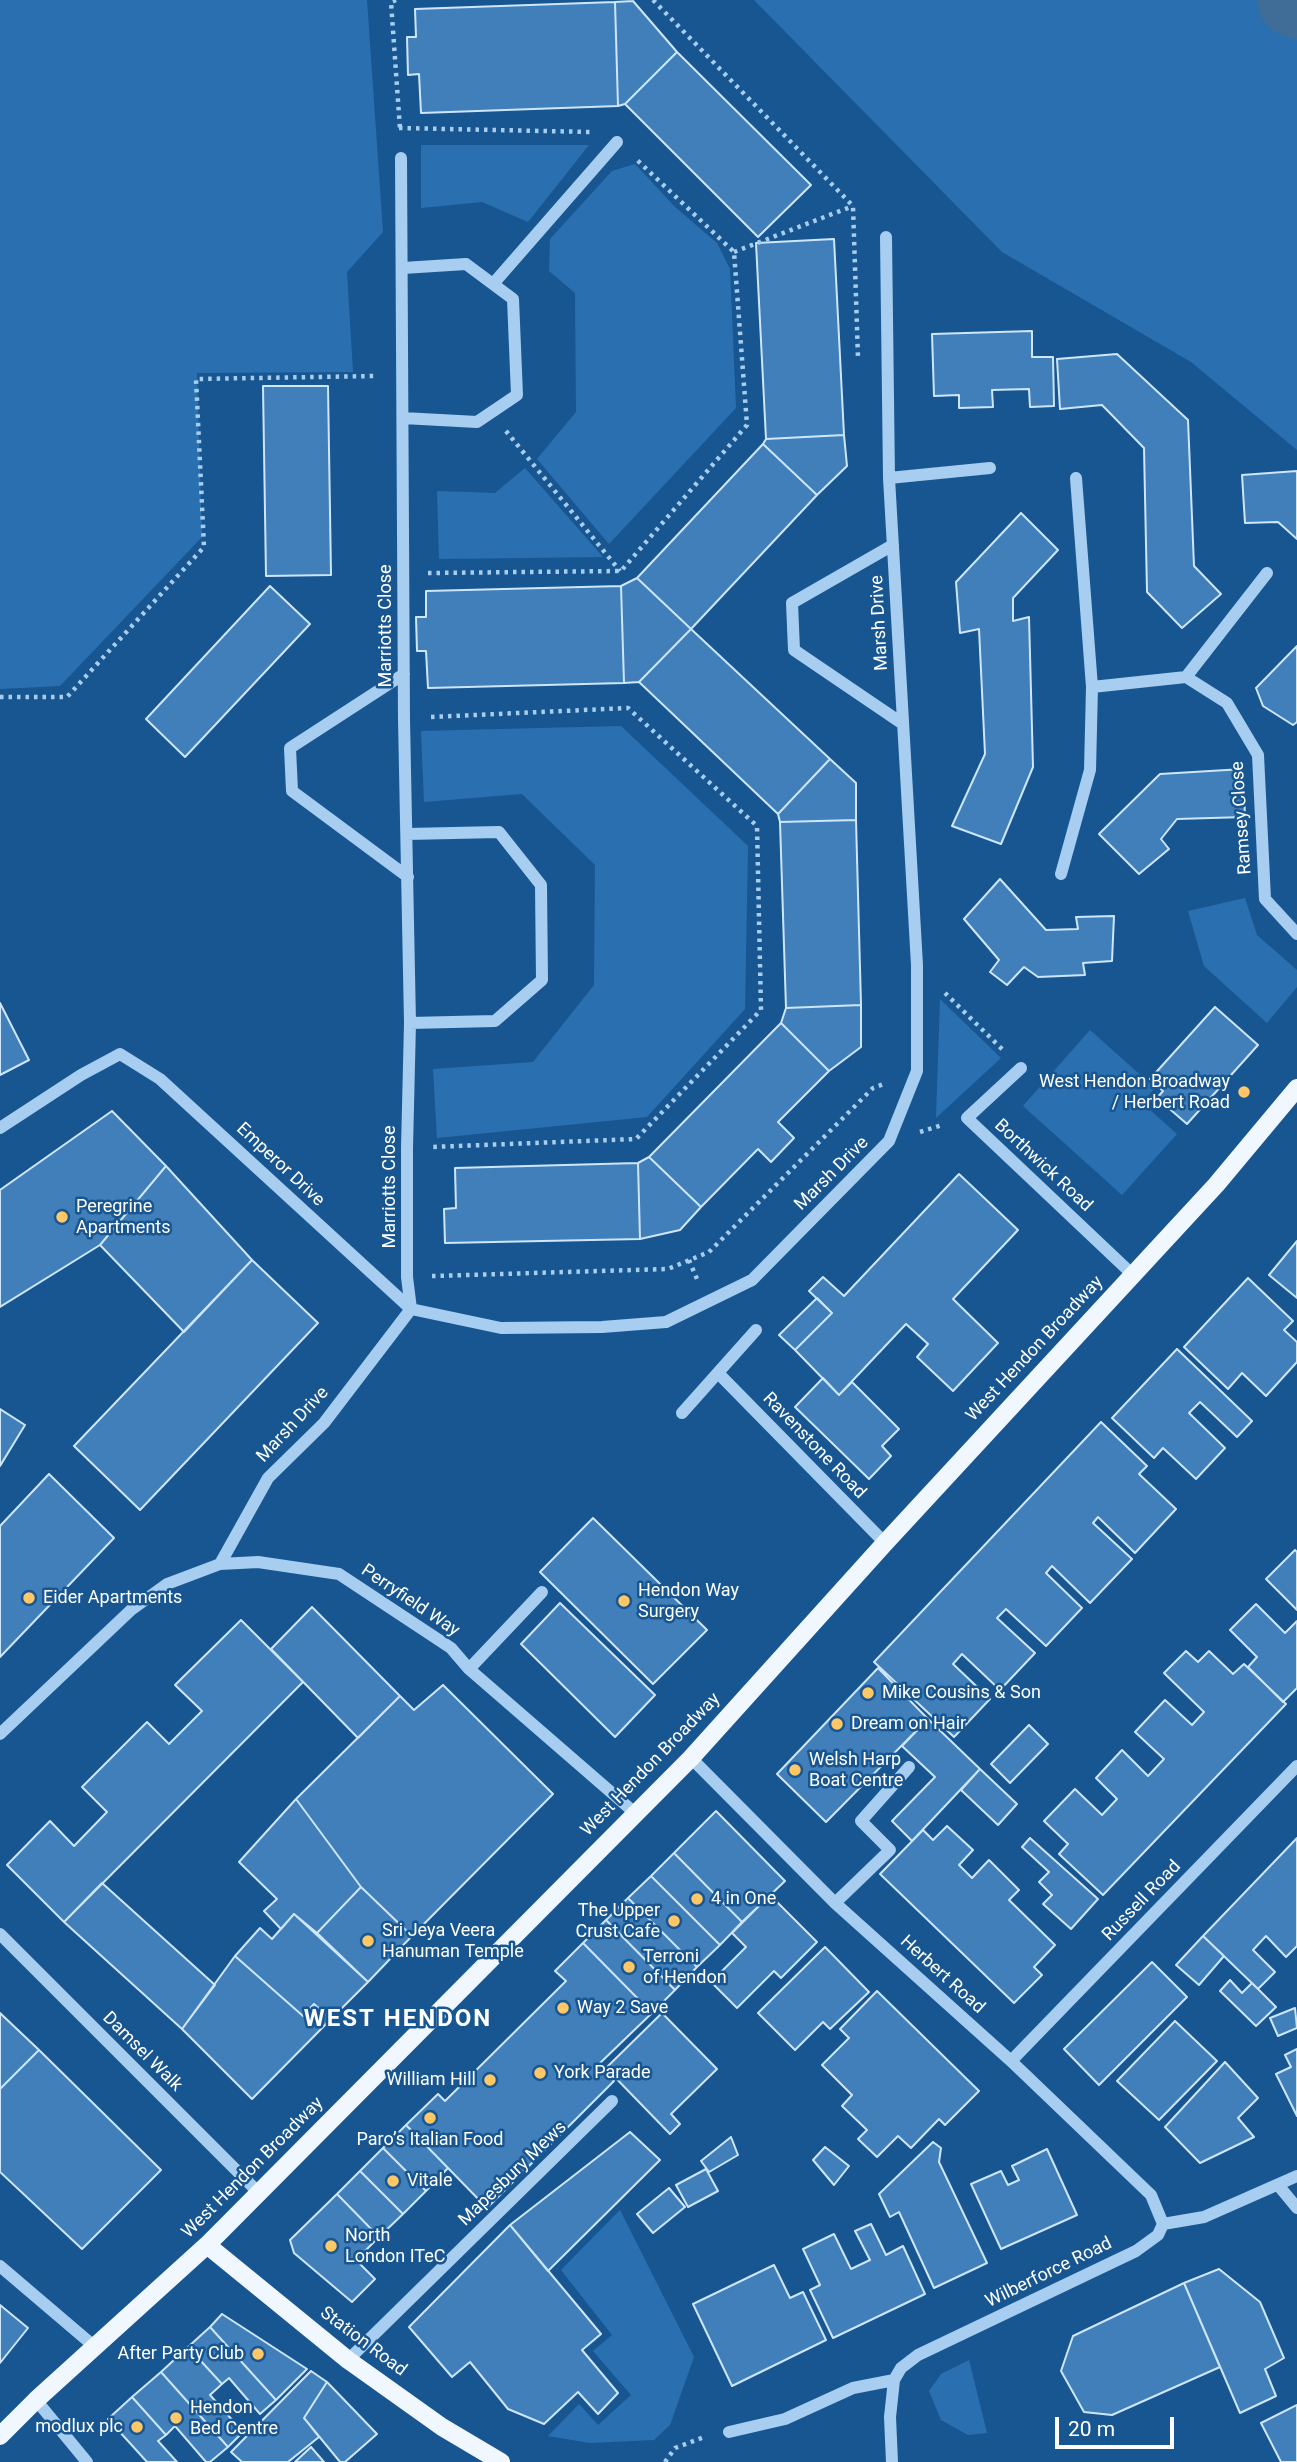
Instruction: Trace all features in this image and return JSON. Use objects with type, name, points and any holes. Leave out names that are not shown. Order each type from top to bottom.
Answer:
[{"type":"main road","name":"West Hendon Broadway","points":[[0,2436],[207,2245],[691,1758],[884,1544],[1216,1185],[1297,1088]]},
{"type":"main road","name":"Station Road","points":[[207,2245],[348,2360],[442,2427],[501,2462]]},
{"type":"street","points":[[493,284],[617,142]]},
{"type":"street","name":"Marriotts Close","points":[[401,158],[404,719],[410,1023],[407,1276],[411,1309]]},
{"type":"street","name":"Marsh Drive","points":[[220,1564],[268,1478],[324,1423],[411,1309],[502,1328],[602,1327],[666,1322],[752,1280],[889,1141],[917,1071],[917,965],[889,478],[886,237]]},
{"type":"street","points":[[403,268],[466,264],[513,299],[517,395],[477,422],[403,418]]},
{"type":"street","points":[[889,478],[990,468]]},
{"type":"street","points":[[1061,874],[1090,770],[1092,687],[1076,478]]},
{"type":"street","points":[[893,545],[792,603],[794,650],[903,724]]},
{"type":"street","points":[[1092,687],[1186,677],[1267,573]]},
{"type":"street","points":[[404,674],[290,748],[292,791],[408,877]]},
{"type":"street","name":"Ramsey Close","points":[[1186,677],[1227,703],[1258,755],[1265,899],[1297,934]]},
{"type":"street","points":[[407,834],[499,832],[541,885],[542,981],[495,1021],[410,1023]]},
{"type":"street","name":"Emperor Drive","points":[[0,1128],[81,1075],[120,1054],[160,1079],[411,1309]]},
{"type":"street","name":"Borthwick Road","points":[[1021,1068],[967,1118],[1132,1274]]},
{"type":"street","points":[[682,1413],[756,1330]]},
{"type":"street","name":"Ravenstone Road","points":[[718,1373],[884,1544]]},
{"type":"street","name":"Perryfield Way","points":[[0,1734],[131,1610],[167,1584],[220,1564],[258,1562],[339,1574],[451,1648],[470,1669],[635,1813]]},
{"type":"street","points":[[470,1669],[542,1592]]},
{"type":"street","name":"Herbert Road","points":[[691,1758],[835,1903],[1011,2061],[1151,2195],[1163,2224]]},
{"type":"street","name":"Russell Road","points":[[1011,2061],[1297,1766]]},
{"type":"street","points":[[835,1903],[890,1850],[861,1821],[909,1767]]},
{"type":"street","name":"Damsel Walk","points":[[0,1934],[259,2193]]},
{"type":"street","name":"Mapesbury Mews","points":[[348,2360],[612,2101]]},
{"type":"street","points":[[1163,2224],[1204,2217],[1297,2176]]},
{"type":"street","points":[[1278,2185],[1297,2208]]},
{"type":"street","name":"Wilberforce Road","points":[[894,2380],[901,2368],[918,2355],[1136,2251],[1158,2235],[1163,2224]]},
{"type":"street","points":[[0,2266],[95,2347]]},
{"type":"street","points":[[729,2432],[785,2418],[853,2388],[894,2380],[890,2417],[892,2462]]},
{"type":"street","points":[[36,2400],[87,2462]]},
{"type":"path","points":[[396,0],[391,2],[401,158]]},
{"type":"path","points":[[653,0],[853,206],[858,372]]},
{"type":"path","points":[[400,128],[595,132],[617,142],[734,252],[747,425],[621,571],[403,573]]},
{"type":"path","points":[[734,252],[853,206]]},
{"type":"path","points":[[0,697],[67,697],[204,547],[196,379],[403,376]]},
{"type":"path","points":[[491,413],[621,571]]},
{"type":"path","points":[[404,719],[628,708],[757,826],[761,1010],[636,1139],[407,1148]]},
{"type":"path","points":[[917,965],[1021,1068]]},
{"type":"path","points":[[407,1276],[668,1269],[709,1252],[873,1088],[917,1071]]},
{"type":"path","points":[[889,1141],[967,1118]]},
{"type":"path","points":[[666,2462],[676,2448],[717,2432],[729,2432]]},
{"type":"shaded area","points":[[0,0],[367,0],[383,232],[347,272],[353,372],[197,373],[202,537],[60,686],[0,689]]},
{"type":"shaded area","points":[[754,0],[1297,0],[1297,450],[1191,362],[1002,252]]},
{"type":"shaded area","points":[[421,145],[589,145],[528,222],[482,202],[421,208]]},
{"type":"shaded area","points":[[635,164],[675,207],[717,243],[730,269],[736,408],[609,544],[537,459],[576,412],[575,293],[549,271],[550,239],[612,171]]},
{"type":"shaded area","points":[[525,468],[603,557],[439,559],[437,491],[495,493]]},
{"type":"shaded area","points":[[621,726],[748,846],[745,1009],[647,1117],[437,1138],[433,1069],[533,1062],[594,985],[595,865],[522,794],[424,802],[421,731]]},
{"type":"shaded area","points":[[1245,898],[1257,935],[1297,970],[1297,987],[1267,1023],[1204,966],[1188,911]]},
{"type":"shaded area","points":[[940,999],[1001,1058],[936,1118]]},
{"type":"shaded area","points":[[1090,1030],[1155,1088],[1142,1103],[1177,1134],[1122,1195],[1023,1106]]},
{"type":"shaded area","points":[[620,2210],[694,2357],[670,2425],[654,2440],[590,2443],[548,2436],[579,2404],[598,2425],[631,2395],[593,2351],[612,2335],[561,2270]]},
{"type":"shaded area","points":[[969,2360],[987,2433],[968,2435],[941,2420],[929,2391],[941,2374]]},
{"type":"building","points":[[633,1],[677,52],[625,104],[618,106],[615,2]]},
{"type":"building","points":[[615,2],[618,106],[421,113],[419,74],[408,75],[407,37],[416,37],[415,9]]},
{"type":"building","points":[[677,52],[811,185],[758,237],[625,104]]},
{"type":"building","points":[[834,239],[844,435],[766,439],[756,243]]},
{"type":"building","points":[[1032,331],[1032,357],[1053,357],[1054,406],[1030,407],[1029,389],[992,390],[993,407],[959,408],[959,395],[934,396],[932,334]]},
{"type":"building","points":[[1117,354],[1188,420],[1194,566],[1221,594],[1182,628],[1147,592],[1144,448],[1102,405],[1060,409],[1057,359]]},
{"type":"building","points":[[263,386],[328,386],[331,575],[266,576]]},
{"type":"building","points":[[844,435],[847,466],[817,495],[763,444],[766,439]]},
{"type":"building","points":[[763,444],[817,495],[691,629],[637,578]]},
{"type":"building","points":[[1297,471],[1297,539],[1278,522],[1245,523],[1242,475]]},
{"type":"building","points":[[1021,513],[1058,550],[1013,598],[1013,621],[1029,617],[1033,767],[1001,844],[952,826],[985,754],[979,629],[960,633],[956,582]]},
{"type":"building","points":[[637,578],[691,629],[639,682],[624,683],[621,586]]},
{"type":"building","points":[[270,586],[310,624],[185,757],[146,719]]},
{"type":"building","points":[[621,586],[624,683],[428,688],[426,651],[417,651],[416,617],[426,617],[426,591]]},
{"type":"building","points":[[691,629],[830,759],[778,814],[639,682]]},
{"type":"building","points":[[1297,646],[1297,722],[1293,725],[1263,706],[1256,688]]},
{"type":"building","points":[[830,759],[856,783],[856,820],[780,822],[778,814]]},
{"type":"building","points":[[1243,769],[1245,817],[1177,819],[1161,839],[1169,849],[1139,874],[1099,834],[1160,774]]},
{"type":"building","points":[[856,820],[861,1005],[786,1008],[780,822]]},
{"type":"building","points":[[1000,879],[1046,930],[1078,929],[1076,917],[1114,916],[1112,961],[1083,963],[1085,975],[1038,977],[1024,967],[1007,985],[990,972],[999,960],[964,919]]},
{"type":"building","points":[[0,1003],[29,1060],[0,1075]]},
{"type":"building","points":[[861,1005],[861,1047],[829,1071],[781,1023],[786,1008]]},
{"type":"building","points":[[1215,1007],[1258,1045],[1187,1124],[1157,1098],[1163,1091],[1150,1079]]},
{"type":"building","points":[[781,1023],[829,1071],[778,1122],[794,1138],[771,1162],[758,1149],[701,1207],[649,1157]]},
{"type":"building","name":"Peregrine Apartments","points":[[112,1111],[166,1166],[100,1245],[0,1307],[0,1190]]},
{"type":"building","points":[[649,1157],[701,1207],[680,1230],[640,1239],[638,1163]]},
{"type":"building","points":[[638,1163],[640,1239],[445,1243],[444,1209],[456,1208],[455,1168]]},
{"type":"building","points":[[166,1166],[252,1260],[184,1332],[100,1245]]},
{"type":"building","points":[[959,1174],[1018,1230],[953,1299],[998,1343],[953,1391],[917,1357],[928,1344],[906,1324],[839,1395],[795,1350],[832,1313],[809,1291],[823,1277],[844,1296]]},
{"type":"building","points":[[1297,1241],[1297,1298],[1269,1275]]},
{"type":"building","points":[[252,1260],[318,1323],[140,1510],[74,1446]]},
{"type":"building","points":[[1248,1278],[1293,1321],[1284,1330],[1297,1342],[1297,1362],[1266,1396],[1242,1373],[1228,1389],[1184,1347]]},
{"type":"building","points":[[817,1298],[832,1313],[795,1350],[779,1335]]},
{"type":"building","points":[[1177,1349],[1252,1421],[1237,1437],[1200,1402],[1189,1413],[1225,1448],[1196,1479],[1163,1448],[1154,1458],[1112,1418]]},
{"type":"building","points":[[823,1378],[839,1395],[852,1382],[899,1429],[882,1446],[891,1456],[869,1479],[795,1407]]},
{"type":"building","points":[[0,1409],[25,1425],[0,1466]]},
{"type":"building","points":[[1101,1422],[1147,1466],[1139,1474],[1176,1509],[1135,1553],[1098,1517],[1093,1523],[1132,1559],[1090,1603],[1052,1566],[1046,1573],[1082,1608],[1046,1646],[1006,1609],[997,1618],[1035,1653],[1000,1690],[962,1654],[953,1664],[990,1699],[954,1737],[874,1662]]},
{"type":"building","name":"Eider Apartments","points":[[49,1474],[114,1538],[0,1657],[0,1526]]},
{"type":"building","name":"Hendon Way Surgery","points":[[593,1518],[707,1630],[653,1684],[540,1572]]},
{"type":"building","points":[[1295,1550],[1297,1552],[1297,1610],[1266,1579]]},
{"type":"building","points":[[560,1603],[655,1695],[615,1737],[521,1644]]},
{"type":"building","points":[[1256,1604],[1285,1633],[1297,1621],[1297,1688],[1283,1702],[1248,1667],[1257,1657],[1230,1630]]},
{"type":"building","points":[[312,1607],[400,1696],[358,1738],[271,1649]]},
{"type":"building","points":[[241,1620],[303,1682],[64,1922],[7,1865],[50,1821],[74,1846],[107,1812],[82,1787],[147,1722],[169,1744],[202,1711],[175,1685]]},
{"type":"building","points":[[1186,1651],[1198,1662],[1209,1651],[1233,1674],[1244,1664],[1286,1704],[1103,1895],[1059,1854],[1068,1844],[1044,1821],[1075,1789],[1102,1815],[1117,1799],[1096,1778],[1122,1750],[1148,1776],[1164,1759],[1135,1732],[1165,1700],[1192,1725],[1204,1712],[1164,1673]]},
{"type":"building","points":[[878,1668],[928,1719],[826,1822],[777,1774]]},
{"type":"building","points":[[443,1685],[553,1794],[412,1936],[361,1887],[296,1799],[400,1696],[414,1710]]},
{"type":"building","points":[[928,1719],[980,1769],[912,1841],[892,1821],[935,1777],[902,1746]]},
{"type":"building","points":[[1029,1725],[1048,1744],[1010,1783],[991,1764]]},
{"type":"building","points":[[980,1769],[1017,1804],[998,1825],[961,1790]]},
{"type":"building","points":[[296,1799],[361,1887],[317,1933],[294,1914],[281,1929],[264,1911],[277,1899],[239,1862]]},
{"type":"building","points":[[716,1811],[785,1881],[742,1922],[674,1853]]},
{"type":"building","points":[[947,1826],[973,1850],[959,1865],[972,1878],[989,1860],[1019,1890],[1009,1900],[1055,1945],[1034,1967],[1042,1975],[1014,2003],[880,1874],[923,1830],[933,1840]]},
{"type":"building","points":[[1030,1838],[1098,1899],[1071,1929],[1043,1904],[1052,1895],[1039,1882],[1049,1872],[1022,1847]]},
{"type":"building","points":[[1297,1838],[1297,1946],[1286,1957],[1266,1936],[1253,1950],[1275,1972],[1258,1989],[1203,1936]]},
{"type":"building","name":"4 in One","points":[[674,1853],[742,1922],[720,1945],[651,1876]]},
{"type":"building","name":"The Upper Crust Cafe","points":[[651,1876],[720,1945],[697,1967],[628,1898]]},
{"type":"building","points":[[102,1883],[215,1985],[182,2029],[64,1922]]},
{"type":"building","points":[[361,1887],[412,1936],[368,1982],[317,1933]]},
{"type":"building","points":[[770,1895],[817,1942],[781,1978],[774,1971],[737,2008],[711,1982],[746,1947],[732,1933]]},
{"type":"building","points":[[628,1898],[697,1967],[675,1990],[606,1920]]},
{"type":"building","points":[[294,1914],[368,1982],[331,2019],[314,2004],[303,2016],[235,1956],[260,1928],[272,1939]]},
{"type":"building","name":"Terroni of Hendon","points":[[606,1920],[675,1990],[652,2013],[583,1943]]},
{"type":"building","points":[[1203,1936],[1224,1956],[1199,1985],[1176,1965]]},
{"type":"building","name":"York Parade","points":[[583,1943],[652,2013],[598,2065],[614,2081],[487,2208],[406,2125],[438,2094],[445,2101],[566,1981],[555,1971]]},
{"type":"building","points":[[825,1947],[869,1992],[830,2029],[823,2022],[795,2050],[758,2013]]},
{"type":"building","points":[[235,1956],[303,2016],[314,2004],[331,2019],[252,2099],[182,2029]]},
{"type":"building","points":[[1152,1962],[1187,1997],[1099,2085],[1064,2049]]},
{"type":"building","points":[[1230,1980],[1242,1993],[1252,1983],[1276,2007],[1256,2026],[1220,1991]]},
{"type":"building","points":[[877,1991],[979,2091],[945,2125],[939,2119],[911,2148],[898,2136],[877,2157],[858,2139],[867,2130],[842,2106],[852,2095],[822,2065],[849,2038],[840,2029]]},
{"type":"building","points":[[1295,2008],[1297,2028],[1278,2036],[1270,2018]]},
{"type":"building","points":[[0,2013],[39,2050],[0,2089]]},
{"type":"building","points":[[662,2013],[717,2069],[671,2114],[680,2124],[670,2134],[606,2068]]},
{"type":"building","points":[[1175,2021],[1217,2061],[1159,2120],[1117,2081]]},
{"type":"building","points":[[1297,2049],[1297,2116],[1276,2074],[1291,2067],[1285,2055]]},
{"type":"building","points":[[39,2050],[161,2170],[82,2249],[0,2172],[0,2089]]},
{"type":"building","points":[[1225,2062],[1258,2098],[1238,2118],[1254,2137],[1200,2163],[1165,2127]]},
{"type":"building","points":[[406,2125],[448,2168],[426,2191],[383,2148]]},
{"type":"building","points":[[630,2132],[660,2160],[548,2271],[510,2225]]},
{"type":"building","points":[[731,2137],[738,2155],[709,2172],[701,2161]]},
{"type":"building","points":[[933,2142],[941,2148],[939,2162],[987,2263],[934,2288],[899,2212],[890,2217],[879,2194]]},
{"type":"building","points":[[825,2147],[849,2166],[834,2185],[813,2160]]},
{"type":"building","name":"Vitale","points":[[383,2148],[426,2191],[403,2214],[360,2171]]},
{"type":"building","points":[[1047,2149],[1077,2215],[1001,2249],[971,2184],[1001,2171],[1008,2185],[1019,2180],[1012,2166]]},
{"type":"building","points":[[706,2169],[718,2191],[688,2207],[676,2185]]},
{"type":"building","points":[[360,2171],[403,2214],[379,2237],[337,2194]]},
{"type":"building","points":[[669,2188],[685,2207],[653,2233],[637,2214]]},
{"type":"building","name":"North London ITeC","points":[[337,2194],[379,2237],[356,2260],[375,2279],[352,2302],[294,2253],[290,2240]]},
{"type":"building","points":[[871,2224],[886,2255],[903,2246],[925,2294],[833,2338],[810,2290],[820,2285],[803,2249],[834,2234],[851,2269],[870,2260],[855,2231]]},
{"type":"building","points":[[510,2225],[601,2334],[582,2350],[618,2393],[598,2414],[578,2392],[544,2424],[508,2409],[470,2362],[452,2377],[409,2327]]},
{"type":"building","points":[[774,2265],[790,2298],[803,2292],[826,2340],[732,2386],[693,2304]]},
{"type":"building","points":[[1219,2269],[1260,2302],[1284,2358],[1265,2369],[1276,2396],[1240,2413],[1184,2283]]},
{"type":"building","points":[[1184,2283],[1220,2367],[1112,2415],[1084,2412],[1061,2371],[1073,2336]]},
{"type":"building","points":[[0,2305],[28,2328],[0,2363]]},
{"type":"building","name":"After Party Club","points":[[222,2314],[307,2369],[276,2400],[210,2327]]},
{"type":"building","points":[[210,2327],[276,2400],[260,2414],[229,2378],[222,2384],[188,2347]]},
{"type":"building","points":[[188,2347],[222,2384],[210,2395],[243,2432],[228,2447],[161,2372]]},
{"type":"building","points":[[311,2371],[327,2382],[304,2418],[319,2437],[288,2462],[242,2462],[231,2452]]},
{"type":"building","name":"Hendon Bed Centre","points":[[161,2372],[228,2447],[210,2462],[206,2462],[175,2426],[166,2435],[132,2397]]},
{"type":"building","points":[[327,2382],[377,2434],[345,2462],[340,2462],[304,2418]]},
{"type":"building","name":"modlux plc","points":[[132,2397],[166,2435],[158,2441],[177,2462],[147,2462],[108,2419]]},
{"type":"building","points":[[1297,2405],[1297,2462],[1281,2462],[1261,2423]]},
{"type":"building","points":[[311,2447],[324,2462],[295,2462]]},
{"type":"waterway","points":[[1293,0],[1297,3]]},
{"type":"place","name":"West Hendon Broadway / Herbert Road","points":[[1244,1092]]},
{"type":"place","name":"Peregrine Apartments","points":[[62,1217]]},
{"type":"place","name":"Eider Apartments","points":[[29,1598]]},
{"type":"place","name":"Hendon Way Surgery","points":[[624,1601]]},
{"type":"place","name":"Mike Cousins & Son","points":[[868,1693]]},
{"type":"place","name":"Dream on Hair","points":[[837,1724]]},
{"type":"place","name":"Welsh Harp Boat Centre","points":[[795,1770]]},
{"type":"place","name":"4 in One","points":[[697,1899]]},
{"type":"place","name":"The Upper Crust Cafe","points":[[674,1921]]},
{"type":"place","name":"Sri Jeya Veera Hanuman Temple","points":[[368,1941]]},
{"type":"place","name":"Terroni of Hendon","points":[[629,1967]]},
{"type":"place","name":"Way 2 Save","points":[[563,2008]]},
{"type":"place","name":"York Parade","points":[[540,2073]]},
{"type":"place","name":"William Hill","points":[[490,2080]]},
{"type":"place","name":"Paro’s Italian Food","points":[[430,2118]]},
{"type":"place","name":"Vitale","points":[[393,2181]]},
{"type":"place","name":"North London ITeC","points":[[331,2246]]},
{"type":"place","name":"After Party Club","points":[[258,2354]]},
{"type":"place","name":"Hendon Bed Centre","points":[[176,2418]]},
{"type":"place","name":"modlux plc","points":[[137,2427]]},
{"type":"district","name":"WEST HENDON","points":[[398,2020]]}]
